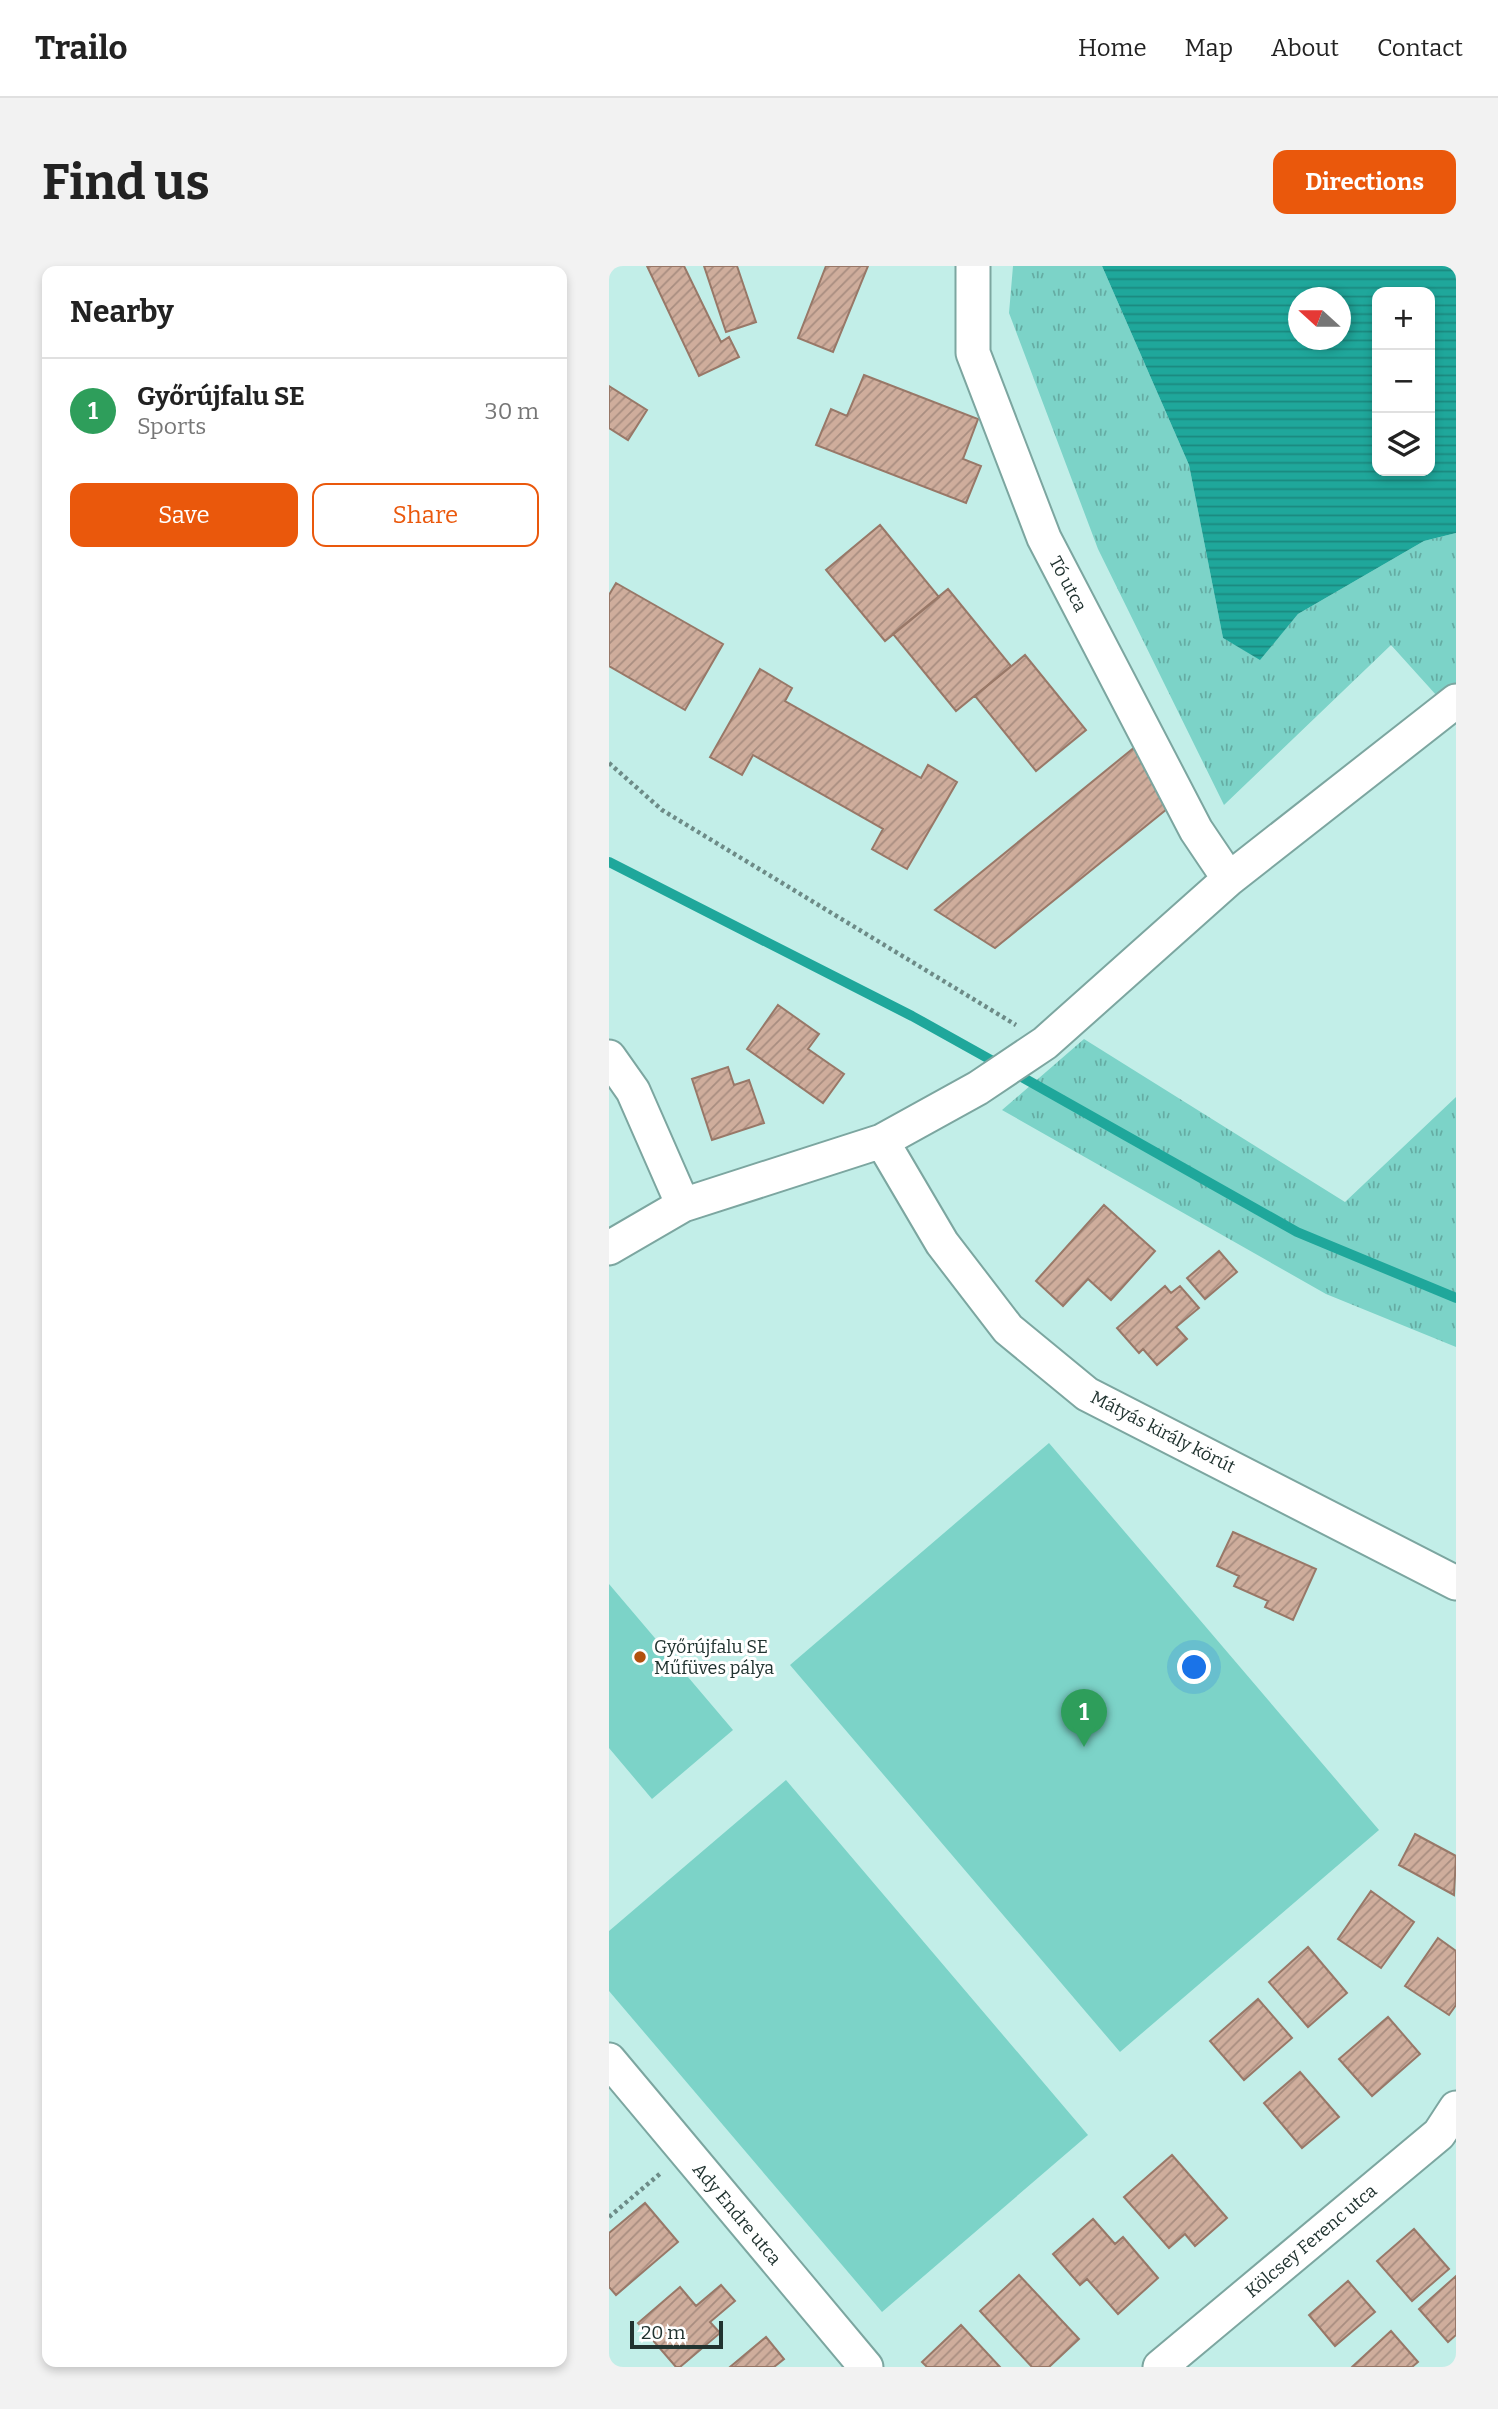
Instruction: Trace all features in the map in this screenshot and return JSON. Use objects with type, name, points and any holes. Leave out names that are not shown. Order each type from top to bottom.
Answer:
[{"type":"street","name":"Tó utca","points":[[973,266],[973,353],[1044,538],[1196,830],[1229,878]]},
{"type":"street","points":[[609,1248],[683,1205],[882,1141],[978,1088],[1045,1043],[1229,878],[1456,701]]},
{"type":"street","points":[[609,1057],[633,1091],[683,1205]]},
{"type":"street","name":"Mátyás király körút","points":[[882,1141],[942,1243],[1008,1329],[1087,1394],[1456,1583]]},
{"type":"street","name":"Ady Endre utca","points":[[609,2060],[866,2367]]},
{"type":"street","name":"Kölcsey Ferenc utca","points":[[1160,2367],[1450,2132]]},
{"type":"path","points":[[609,763],[662,810],[1045,1043]]},
{"type":"path","points":[[609,2217],[685,2152]]},
{"type":"green space","points":[[1013,266],[1102,266],[1189,465],[1223,638],[1260,659],[1298,614],[1424,541],[1456,533],[1456,717],[1391,645],[1224,805],[1098,549],[1009,313]]},
{"type":"green space","points":[[1084,1039],[1345,1202],[1456,1097],[1456,1347],[1326,1294],[1002,1110]]},
{"type":"green space","points":[[1049,1443],[1379,1830],[1120,2052],[790,1665]]},
{"type":"green space","name":"Győrújfalu SE Műfüves pálya","points":[[609,1584],[733,1730],[652,1799],[609,1748]]},
{"type":"green space","points":[[786,1780],[1088,2135],[882,2312],[609,1991],[609,1931]]},
{"type":"water","points":[[1102,266],[1456,266],[1456,533],[1424,541],[1298,614],[1260,660],[1223,638],[1189,465]]},
{"type":"building","points":[[647,266],[684,266],[721,342],[729,337],[739,357],[699,376]]},
{"type":"building","points":[[704,266],[737,266],[756,322],[726,332]]},
{"type":"building","points":[[826,266],[868,266],[833,352],[798,338]]},
{"type":"building","points":[[864,375],[978,419],[963,459],[981,466],[966,503],[816,445],[831,409],[847,416]]},
{"type":"building","points":[[609,386],[647,410],[628,440],[609,428]]},
{"type":"building","points":[[880,525],[939,597],[885,641],[826,570]]},
{"type":"building","points":[[616,583],[723,644],[685,710],[609,666],[609,595]]},
{"type":"building","points":[[948,589],[1011,666],[956,711],[893,634]]},
{"type":"building","points":[[1025,655],[1086,730],[1036,771],[975,696]]},
{"type":"building","points":[[760,669],[792,688],[785,701],[921,778],[928,765],[957,782],[907,869],[872,849],[883,829],[753,755],[742,775],[710,757]]},
{"type":"building","points":[[1136,746],[1167,809],[995,948],[935,910]]},
{"type":"building","points":[[778,1005],[819,1034],[808,1049],[844,1074],[823,1103],[747,1049]]},
{"type":"building","points":[[728,1067],[734,1085],[749,1080],[764,1123],[712,1140],[692,1079]]},
{"type":"building","points":[[1104,1205],[1155,1251],[1111,1300],[1088,1279],[1063,1306],[1036,1281]]},
{"type":"building","points":[[1219,1251],[1237,1272],[1205,1299],[1187,1278]]},
{"type":"building","points":[[1165,1286],[1171,1293],[1180,1286],[1199,1308],[1176,1327],[1187,1339],[1157,1365],[1143,1349],[1139,1353],[1117,1328]]},
{"type":"building","points":[[1233,1532],[1316,1569],[1293,1620],[1265,1607],[1268,1601],[1234,1586],[1239,1576],[1217,1566]]},
{"type":"building","points":[[1415,1834],[1456,1856],[1454,1895],[1399,1865]]},
{"type":"building","points":[[1371,1891],[1414,1922],[1381,1968],[1338,1939]]},
{"type":"building","points":[[1438,1938],[1456,1951],[1456,2005],[1449,2015],[1405,1986]]},
{"type":"building","points":[[1308,1947],[1347,1993],[1308,2027],[1269,1982]]},
{"type":"building","points":[[1258,1999],[1292,2038],[1244,2080],[1210,2041]]},
{"type":"building","points":[[1388,2017],[1420,2054],[1372,2096],[1339,2059]]},
{"type":"building","points":[[1300,2072],[1339,2117],[1302,2148],[1264,2103]]},
{"type":"building","points":[[1172,2155],[1227,2218],[1195,2246],[1185,2234],[1169,2248],[1124,2197]]},
{"type":"building","points":[[645,2203],[678,2242],[616,2295],[609,2287],[609,2233]]},
{"type":"building","points":[[1093,2219],[1115,2244],[1123,2237],[1158,2278],[1118,2314],[1087,2279],[1080,2285],[1053,2254]]},
{"type":"building","points":[[1414,2229],[1449,2269],[1412,2301],[1377,2261]]},
{"type":"building","points":[[1019,2275],[1079,2339],[1049,2367],[1032,2367],[980,2311]]},
{"type":"building","points":[[1456,2276],[1456,2335],[1448,2342],[1419,2309]]},
{"type":"building","points":[[1348,2281],[1375,2312],[1335,2346],[1309,2315]]},
{"type":"building","points":[[721,2285],[735,2301],[710,2322],[720,2333],[680,2367],[676,2367],[638,2323],[680,2287],[696,2306]]},
{"type":"building","points":[[961,2325],[1000,2367],[927,2367],[922,2362]]},
{"type":"building","points":[[1391,2331],[1418,2362],[1412,2367],[1352,2367]]},
{"type":"building","points":[[766,2337],[784,2359],[774,2367],[730,2367]]},
{"type":"waterway","points":[[609,862],[912,1016],[1000,1065]]},
{"type":"waterway","points":[[1013,1072],[1297,1232],[1456,1298]]},
{"type":"place","name":"Győrújfalu SE Műfüves pálya","points":[[640,1657]]},
{"type":"place","name":"Győrújfalu SE","points":[[1084,1747]]}]
